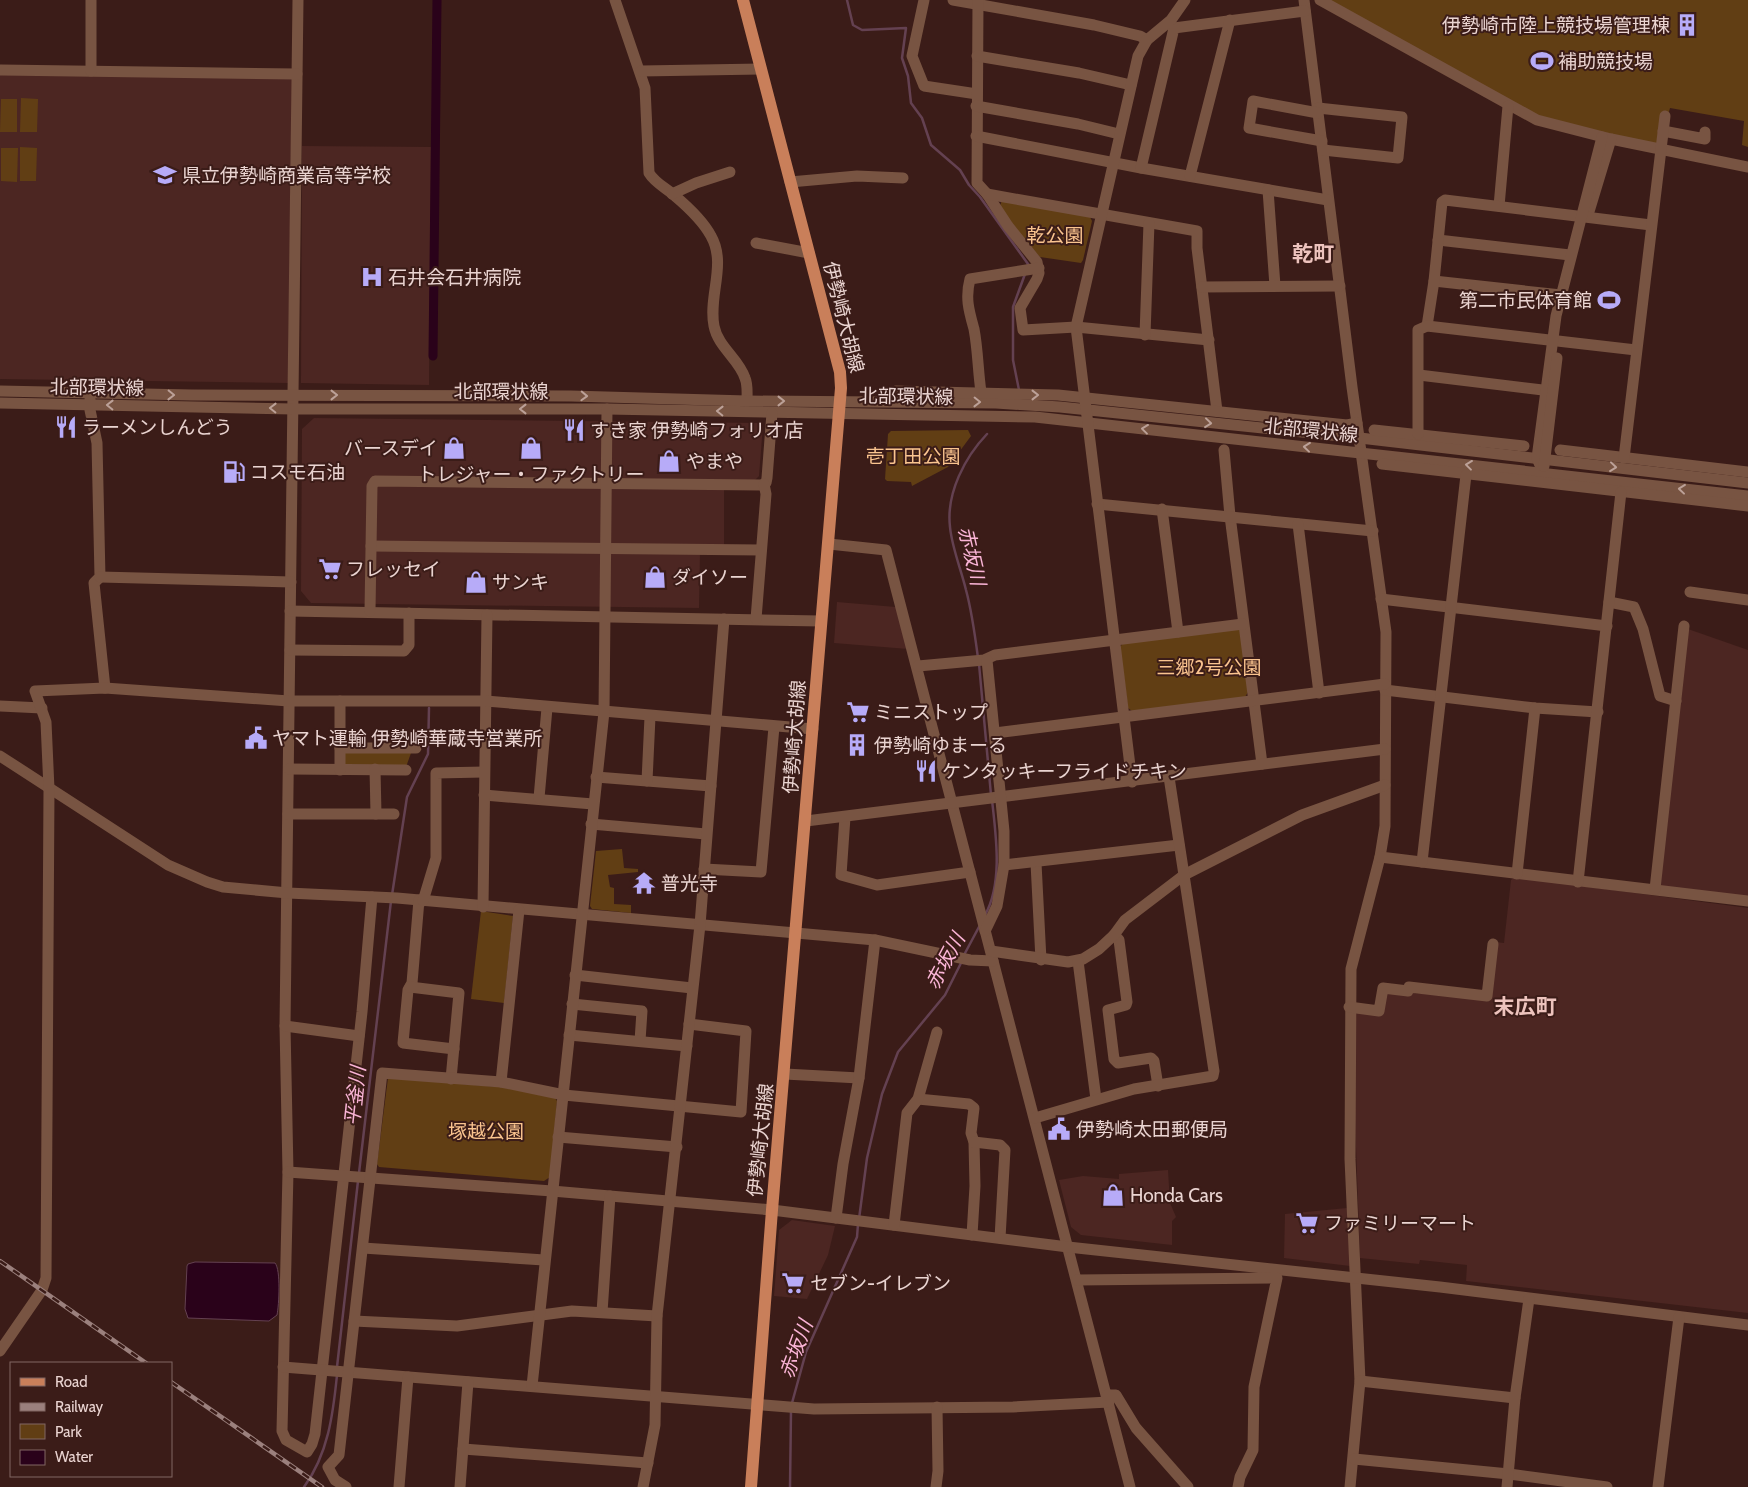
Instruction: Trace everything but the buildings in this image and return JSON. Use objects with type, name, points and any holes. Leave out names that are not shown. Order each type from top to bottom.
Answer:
[{"type":"main road","name":"伊勢崎大胡線","points":[[743,0],[840,372],[840,407],[772,1210],[751,1487]]},
{"type":"street","points":[[91,0],[91,71]]},
{"type":"street","points":[[298,0],[285,1026],[288,1172],[284,1297],[283,1434],[286,1440],[307,1452],[314,1440],[323,1371],[346,1177],[359,1036],[377,897]]},
{"type":"street","points":[[615,0],[641,71],[648,102],[649,173],[654,180],[672,194],[701,223],[713,240],[717,274],[713,310],[714,329],[720,341],[745,376],[747,401]]},
{"type":"street","points":[[924,0],[912,56],[924,86],[1119,134]]},
{"type":"street","points":[[953,0],[978,2],[1094,25],[1140,36],[1147,40]]},
{"type":"street","points":[[1132,782],[1076,327],[1138,56],[1147,40],[1170,20],[1184,0]]},
{"type":"street","points":[[1320,0],[1508,106],[1537,120],[1661,150],[1748,166]]},
{"type":"street","points":[[978,2],[977,183],[987,194],[1008,226],[1030,251],[1038,268],[1037,279],[1020,308],[1023,330],[1076,327],[1209,340]]},
{"type":"street","points":[[1141,168],[1174,28],[1230,20],[1305,5],[1328,200],[1386,632],[1385,826],[1380,857],[1351,969],[1350,1159],[1360,1382],[1350,1487]]},
{"type":"street","points":[[1190,176],[1230,20]]},
{"type":"street","points":[[977,56],[1078,73],[1131,85]]},
{"type":"street","points":[[641,71],[761,69]]},
{"type":"street","points":[[1,70],[296,74]]},
{"type":"street","points":[[1253,101],[1318,110],[1402,117],[1398,158],[1323,145],[1249,128],[1253,101]]},
{"type":"street","points":[[1499,206],[1508,106]]},
{"type":"street","points":[[1624,458],[1665,116]]},
{"type":"street","points":[[1663,131],[1705,139],[1705,132]]},
{"type":"street","points":[[976,136],[1141,168],[1328,200]]},
{"type":"street","points":[[1556,341],[1584,218],[1606,138]]},
{"type":"street","points":[[672,194],[696,183],[730,172]]},
{"type":"street","points":[[790,182],[857,176],[903,178]]},
{"type":"street","points":[[1268,190],[1275,286]]},
{"type":"street","points":[[987,194],[1100,216],[1198,231],[1202,286],[1217,411]]},
{"type":"street","points":[[1427,326],[1434,281],[1442,202],[1446,200],[1652,225]]},
{"type":"street","points":[[1541,472],[1560,295],[1570,255],[1584,218]]},
{"type":"street","points":[[1145,335],[1150,223]]},
{"type":"street","points":[[1438,240],[1570,255]]},
{"type":"street","points":[[756,243],[809,254]]},
{"type":"street","points":[[981,392],[974,330],[968,312],[967,291],[970,280],[1038,268]]},
{"type":"street","points":[[1434,281],[1560,295]]},
{"type":"street","points":[[1202,286],[1340,286]]},
{"type":"street","points":[[1413,434],[1419,375],[1418,330],[1427,326],[1636,350]]},
{"type":"street","points":[[1419,375],[1549,391]]},
{"type":"street","name":"北部環状線","points":[[0,391],[90,399],[293,409],[608,409],[772,412],[840,407],[884,400],[1085,404],[1748,483]]},
{"type":"street","points":[[884,400],[896,391],[981,392],[1085,404],[1217,411],[1347,425],[1358,424]]},
{"type":"street","name":"北部環状線","points":[[0,403],[90,399],[293,395],[571,396],[747,401],[1088,422],[1541,472],[1709,492],[1747,499]]},
{"type":"street","points":[[90,399],[97,443],[100,577],[94,583],[105,688]]},
{"type":"street","points":[[532,1386],[604,712],[608,409]]},
{"type":"street","points":[[756,619],[766,494],[764,484],[772,412]]},
{"type":"street","points":[[1374,430],[1524,446]]},
{"type":"street","points":[[1386,441],[1413,434]]},
{"type":"street","points":[[1489,442],[1506,455]]},
{"type":"street","points":[[1224,450],[1243,624],[1262,764]]},
{"type":"street","points":[[1560,450],[1748,472]]},
{"type":"street","points":[[1582,464],[1603,455]]},
{"type":"street","points":[[1440,461],[1454,473]]},
{"type":"street","points":[[1382,464],[1693,500],[1747,499]]},
{"type":"street","points":[[1678,464],[1691,476]]},
{"type":"street","points":[[1489,477],[1509,469]]},
{"type":"street","points":[[1720,480],[1735,470]]},
{"type":"street","points":[[1422,862],[1466,475]]},
{"type":"street","points":[[1605,480],[1619,492]]},
{"type":"street","points":[[370,611],[372,486],[375,481],[764,484]]},
{"type":"street","points":[[1578,882],[1598,712],[1619,492]]},
{"type":"street","points":[[1693,500],[1709,492]]},
{"type":"street","points":[[1097,504],[1372,531]]},
{"type":"street","points":[[1162,509],[1178,632]]},
{"type":"street","points":[[1298,524],[1319,693]]},
{"type":"street","points":[[829,544],[886,550],[918,666],[985,931],[1036,1118],[1130,1487]]},
{"type":"street","points":[[371,546],[761,550]]},
{"type":"street","points":[[100,577],[291,582]]},
{"type":"street","points":[[1690,592],[1748,600]]},
{"type":"street","points":[[1381,599],[1607,626]]},
{"type":"street","points":[[1609,602],[1634,607],[1643,629],[1660,696],[1676,701]]},
{"type":"street","points":[[290,611],[370,611],[409,614],[821,621]]},
{"type":"street","points":[[290,650],[404,651],[408,645],[409,614]]},
{"type":"street","points":[[483,907],[487,615]]},
{"type":"street","points":[[643,1487],[654,1426],[657,1316],[682,1105],[692,988],[700,924],[724,619]]},
{"type":"street","points":[[918,666],[987,660],[995,655],[1243,624]]},
{"type":"street","points":[[1655,889],[1684,626]]},
{"type":"street","points":[[985,931],[997,906],[1004,865],[995,733],[987,660]]},
{"type":"street","points":[[995,733],[1253,700],[1385,687],[1440,697],[1536,708],[1598,712]]},
{"type":"street","points":[[0,1351],[42,1290],[46,1278],[49,789],[46,722],[35,691],[105,688],[289,701],[486,702],[813,729]]},
{"type":"street","points":[[340,701],[340,770]]},
{"type":"street","points":[[0,706],[42,708]]},
{"type":"street","points":[[538,798],[547,708]]},
{"type":"street","points":[[1517,874],[1536,708]]},
{"type":"street","points":[[647,781],[650,716]]},
{"type":"street","points":[[704,869],[761,872],[774,727]]},
{"type":"street","points":[[340,748],[416,748]]},
{"type":"street","points":[[806,821],[1132,782],[1385,749]]},
{"type":"street","points":[[0,756],[181,872],[224,887],[288,893],[397,898],[875,940],[970,960],[992,956],[1078,961],[1099,949],[1114,935],[1125,920],[1184,875],[1302,815],[1385,785]]},
{"type":"street","points":[[289,769],[406,770]]},
{"type":"street","points":[[375,770],[376,814]]},
{"type":"street","points":[[454,1049],[403,1043],[421,900],[436,858],[436,772],[484,772]]},
{"type":"street","points":[[596,777],[711,786]]},
{"type":"street","points":[[1036,1118],[1134,1089],[1213,1076],[1214,1071],[1169,777]]},
{"type":"street","points":[[484,795],[593,804]]},
{"type":"street","points":[[288,814],[394,814]]},
{"type":"street","points":[[845,817],[841,875],[877,885],[970,872]]},
{"type":"street","points":[[591,824],[706,834]]},
{"type":"street","points":[[1004,865],[1036,863],[1179,845]]},
{"type":"street","points":[[1380,857],[1748,901]]},
{"type":"street","points":[[1036,863],[1041,960]]},
{"type":"street","points":[[501,1082],[519,910]]},
{"type":"street","points":[[1114,935],[1119,940],[1127,1002],[1126,1005],[1108,1010],[1114,1059],[1118,1063],[1150,1058],[1154,1061],[1158,1086]]},
{"type":"street","points":[[836,1218],[843,1164],[859,1078],[875,940]]},
{"type":"street","points":[[1350,1007],[1380,1011],[1383,988],[1408,991],[1409,987],[1487,996],[1493,944]]},
{"type":"street","points":[[1078,961],[1096,1099]]},
{"type":"street","points":[[575,975],[692,988]]},
{"type":"street","points":[[410,987],[460,993],[451,1079]]},
{"type":"street","points":[[572,1004],[642,1011],[640,1042]]},
{"type":"street","points":[[346,1487],[335,1480],[328,1467],[339,1455],[363,1248],[368,1179],[382,1073],[501,1082],[564,1094],[741,1112],[746,1031],[689,1024]]},
{"type":"street","points":[[285,1026],[359,1036]]},
{"type":"street","points":[[894,1225],[906,1113],[918,1099],[937,1032]]},
{"type":"street","points":[[569,1035],[687,1046]]},
{"type":"street","points":[[785,1074],[859,1078]]},
{"type":"street","points":[[918,1099],[969,1104],[974,1108],[971,1132],[974,1142],[975,1186],[972,1235]]},
{"type":"street","points":[[558,1137],[677,1147]]},
{"type":"street","points":[[974,1142],[1000,1144],[1005,1150],[1000,1238]]},
{"type":"street","points":[[288,1172],[552,1191],[772,1210],[1068,1247],[1356,1277],[1748,1324]]},
{"type":"street","points":[[602,1312],[610,1196]]},
{"type":"street","points":[[363,1248],[544,1260]]},
{"type":"street","points":[[1077,1280],[1277,1278],[1254,1387],[1253,1450],[1240,1477],[1238,1487]]},
{"type":"street","points":[[1507,1487],[1515,1398],[1529,1299]]},
{"type":"street","points":[[354,1320],[457,1326],[538,1317],[572,1311],[657,1316]]},
{"type":"street","points":[[1658,1487],[1679,1317]]},
{"type":"street","points":[[283,1367],[656,1396],[758,1407],[814,1409],[1013,1407],[1108,1398],[1116,1395],[1136,1428],[1188,1487]]},
{"type":"street","points":[[399,1487],[408,1377]]},
{"type":"street","points":[[460,1487],[468,1382]]},
{"type":"street","points":[[1360,1382],[1515,1398]]},
{"type":"street","points":[[936,1487],[938,1471],[937,1407]]},
{"type":"street","points":[[463,1450],[648,1463]]},
{"type":"street","points":[[1354,1459],[1509,1474],[1607,1487]]},
{"type":"shaded area","points":[[0,75],[292,77],[288,383],[0,379]]},
{"type":"shaded area","points":[[302,146],[431,147],[429,385],[301,383]]},
{"type":"shaded area","points":[[314,418],[761,423],[763,425],[759,476],[755,480],[724,480],[724,553],[700,553],[699,608],[311,603],[301,591],[302,429]]},
{"type":"shaded area","points":[[837,602],[896,607],[908,649],[834,643]]},
{"type":"shaded area","points":[[1688,629],[1748,650],[1748,898],[1658,887]]},
{"type":"shaded area","points":[[1514,877],[1748,908],[1748,1313],[1466,1281],[1467,1265],[1420,1260],[1419,1264],[1360,1258],[1355,1119],[1356,1011],[1382,1014],[1385,991],[1488,999],[1495,942],[1504,943],[1511,880]]},
{"type":"shaded area","points":[[1168,1170],[1170,1203],[1176,1217],[1172,1221],[1172,1245],[1081,1235],[1071,1227],[1059,1180],[1083,1176],[1119,1179],[1119,1174]]},
{"type":"shaded area","points":[[1347,1208],[1350,1266],[1284,1258],[1285,1214]]},
{"type":"shaded area","name":"セブン-イレブン","points":[[792,1220],[835,1226],[828,1255],[807,1299],[774,1296],[779,1230]]},
{"type":"green space","points":[[1325,0],[1748,0],[1748,147],[1742,145],[1744,121],[1670,108],[1660,146],[1533,115]]},
{"type":"green space","points":[[21,98],[38,99],[37,132],[20,132]]},
{"type":"green space","points":[[1,99],[17,99],[17,132],[0,132]]},
{"type":"green space","points":[[20,147],[37,148],[36,181],[20,181]]},
{"type":"green space","points":[[1,148],[18,148],[17,182],[1,181]]},
{"type":"green space","name":"乾公園","points":[[1002,200],[1090,217],[1092,221],[1081,263],[1040,257],[1014,228],[1000,206]]},
{"type":"green space","name":"壱丁田公園","points":[[968,430],[971,436],[948,467],[912,486],[911,482],[887,481],[885,479],[888,434],[891,431]]},
{"type":"green space","name":"三郷2号公園","points":[[1240,630],[1248,692],[1245,697],[1132,711],[1128,708],[1120,647],[1124,642]]},
{"type":"green space","points":[[345,752],[411,753],[406,767],[343,764]]},
{"type":"green space","points":[[622,849],[624,868],[638,869],[638,872],[608,875],[610,887],[614,888],[614,904],[631,905],[631,913],[592,909],[590,906],[596,851]]},
{"type":"green space","points":[[481,911],[513,916],[504,1003],[471,999]]},
{"type":"green space","name":"塚越公園","points":[[388,1078],[499,1087],[554,1096],[557,1101],[550,1177],[544,1181],[379,1167],[377,1164]]},
{"type":"water","points":[[195,1262],[275,1263],[279,1280],[277,1315],[269,1321],[188,1318],[185,1309],[187,1266]]},
{"type":"waterway","points":[[433,356],[437,0]]},
{"type":"waterway","name":"赤坂川","points":[[847,0],[853,25],[862,30],[906,28],[902,58],[908,76],[911,103],[922,118],[931,145],[960,170],[1028,264],[1027,267]]},
{"type":"waterway","name":"赤坂川","points":[[1019,390],[1013,360],[1013,307],[1025,274]]},
{"type":"waterway","name":"赤坂川","points":[[978,658],[970,607],[951,535],[950,514],[951,501],[959,476],[971,453],[987,434]]},
{"type":"waterway","name":"赤坂川","points":[[979,664],[991,795]]},
{"type":"waterway","name":"平釜川","points":[[392,895],[407,797],[428,754],[429,708]]},
{"type":"waterway","name":"赤坂川","points":[[985,915],[994,889],[997,859],[992,800]]},
{"type":"waterway","name":"平釜川","points":[[359,1173],[391,901]]},
{"type":"waterway","name":"赤坂川","points":[[964,955],[980,925]]},
{"type":"waterway","name":"赤坂川","points":[[859,1219],[867,1158],[882,1094],[898,1052],[945,995],[961,963]]},
{"type":"waterway","name":"平釜川","points":[[337,1367],[358,1181]]},
{"type":"waterway","name":"赤坂川","points":[[792,1403],[806,1352],[857,1237],[858,1224]]},
{"type":"waterway","name":"平釜川","points":[[304,1487],[324,1448],[334,1405],[337,1375]]},
{"type":"waterway","name":"赤坂川","points":[[790,1487],[791,1411]]},
{"type":"railway","points":[[0,1261],[145,1362]]},
{"type":"railway","points":[[172,1383],[322,1487]]},
{"type":"place","name":"伊勢崎市陸上競技場管理棟","points":[[1687,25]]},
{"type":"place","name":"補助競技場","points":[[1542,61]]},
{"type":"place","name":"県立伊勢崎商業高等学校","points":[[165,175]]},
{"type":"place","name":"石井会石井病院","points":[[372,277]]},
{"type":"place","name":"第二市民体育館","points":[[1609,300]]},
{"type":"place","name":"ラーメンしんどう","points":[[66,427]]},
{"type":"place","name":"すき家 伊勢崎フォリオ店","points":[[574,430]]},
{"type":"place","name":"バースデイ","points":[[454,448]]},
{"type":"place","name":"トレジャー・ファクトリー","points":[[531,448]]},
{"type":"place","name":"やまや","points":[[669,461]]},
{"type":"place","name":"コスモ石油","points":[[234,472]]},
{"type":"place","name":"フレッセイ","points":[[330,569]]},
{"type":"place","name":"ダイソー","points":[[655,577]]},
{"type":"place","name":"サンキ","points":[[476,582]]},
{"type":"place","name":"ミニストップ","points":[[858,712]]},
{"type":"place","name":"ヤマト運輸 伊勢崎華蔵寺営業所","points":[[256,738]]},
{"type":"place","name":"伊勢崎ゆまーる","points":[[857,745]]},
{"type":"place","name":"ケンタッキーフライドチキン","points":[[926,771]]},
{"type":"place","name":"普光寺","points":[[644,883]]},
{"type":"place","name":"伊勢崎太田郵便局","points":[[1059,1129]]},
{"type":"place","name":"Honda Cars","points":[[1113,1195]]},
{"type":"place","name":"ファミリーマート","points":[[1307,1223]]},
{"type":"place","name":"セブン-イレブン","points":[[793,1283]]},
{"type":"district","name":"乾町","points":[[1313,254]]},
{"type":"district","name":"末広町","points":[[1525,1007]]}]
